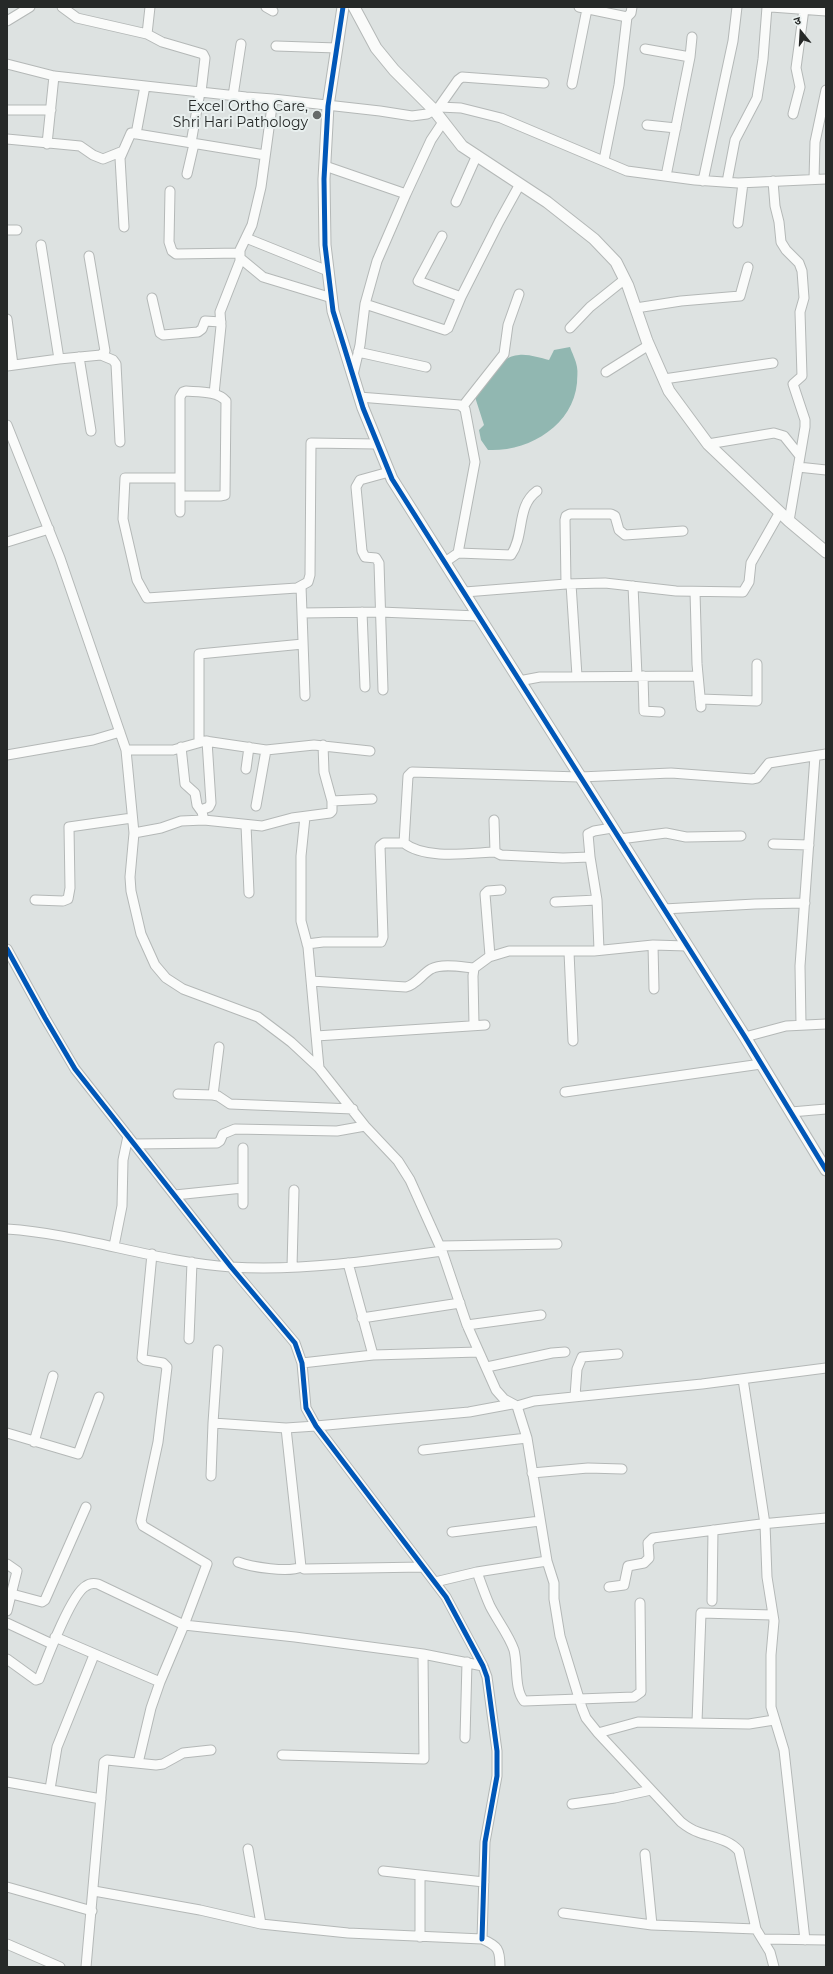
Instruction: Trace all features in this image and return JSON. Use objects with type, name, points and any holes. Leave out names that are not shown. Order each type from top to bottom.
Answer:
[{"type":"street","points":[[9,18],[30,7]]},
{"type":"street","points":[[62,7],[77,18],[147,34],[162,42],[205,56],[201,92],[187,174]]},
{"type":"street","points":[[147,34],[150,7]]},
{"type":"street","points":[[343,7],[328,106],[325,166],[325,245],[333,311],[359,396],[377,444],[389,472],[465,592],[478,616],[745,1037],[826,1170]]},
{"type":"street","points":[[354,7],[376,48],[394,70],[436,109],[443,122],[462,146],[547,202],[594,239],[616,262],[625,280],[649,345],[669,391],[708,444],[789,521],[826,552]]},
{"type":"street","points":[[604,160],[618,85],[627,17],[631,13],[632,7]]},
{"type":"street","points":[[703,181],[733,41],[737,7]]},
{"type":"street","points":[[727,182],[735,140],[757,98],[764,59],[767,7]]},
{"type":"street","points":[[771,7],[826,11]]},
{"type":"street","points":[[572,84],[583,8],[608,10],[627,17]]},
{"type":"street","points":[[793,114],[800,87],[796,68],[804,10]]},
{"type":"street","points":[[666,176],[690,57],[692,37]]},
{"type":"street","points":[[233,96],[240,44]]},
{"type":"street","points":[[276,46],[338,48]]},
{"type":"street","points":[[645,49],[690,57]]},
{"type":"street","points":[[7,64],[54,76],[273,99],[412,116],[427,114],[436,109],[458,80],[462,77],[544,83]]},
{"type":"street","points":[[47,144],[54,76]]},
{"type":"street","points":[[136,134],[145,86]]},
{"type":"street","points":[[814,180],[815,142],[826,90]]},
{"type":"street","points":[[214,394],[221,322],[220,312],[252,224],[265,155],[273,99]]},
{"type":"street","points":[[436,109],[461,108],[501,118],[604,160],[627,171],[703,181],[743,183],[826,179]]},
{"type":"street","points":[[7,110],[51,110]]},
{"type":"street","points":[[353,375],[365,304],[377,262],[431,140],[443,122]]},
{"type":"street","points":[[647,125],[676,128]]},
{"type":"street","points":[[124,227],[120,158],[131,133],[265,155]]},
{"type":"street","points":[[7,139],[80,146],[93,155],[104,158],[123,151]]},
{"type":"street","points":[[456,202],[476,155]]},
{"type":"street","points":[[325,166],[406,194]]},
{"type":"street","points":[[773,181],[774,206],[779,222],[781,242],[786,250],[799,263],[802,270],[804,298],[800,312],[802,376],[793,384],[805,420],[789,521]]},
{"type":"street","points":[[738,223],[743,183]]},
{"type":"street","points":[[365,304],[445,330],[448,328],[498,222],[520,184]]},
{"type":"street","points":[[170,191],[169,242],[172,251],[176,254],[240,256],[262,277],[332,298]]},
{"type":"street","points":[[7,230],[17,230]]},
{"type":"street","points":[[442,236],[418,281],[461,298]]},
{"type":"street","points":[[246,238],[328,271]]},
{"type":"street","points":[[41,245],[59,358]]},
{"type":"street","points":[[90,256],[105,351],[101,355]]},
{"type":"street","points":[[636,308],[681,301],[740,296],[748,267]]},
{"type":"street","points":[[570,328],[590,307],[625,280]]},
{"type":"street","points":[[463,406],[504,354],[508,325],[519,294]]},
{"type":"street","points":[[152,298],[161,335],[198,332],[202,329],[205,321],[221,322]]},
{"type":"street","points":[[7,320],[10,366],[59,358],[101,355],[113,360],[116,364],[120,442]]},
{"type":"street","points":[[606,372],[649,345]]},
{"type":"street","points":[[358,352],[426,367]]},
{"type":"street","points":[[79,357],[91,431]]},
{"type":"street","points":[[664,379],[772,363]]},
{"type":"street","points":[[180,496],[224,495],[226,401],[223,397],[214,394],[186,391],[181,394],[180,478],[180,496],[180,512]]},
{"type":"street","points":[[359,396],[463,406]]},
{"type":"street","points":[[458,553],[476,462],[465,409],[463,406]]},
{"type":"street","points":[[7,425],[49,529],[126,750],[134,834],[130,877],[131,891],[141,934],[154,965],[166,978],[183,989],[258,1017],[291,1042],[318,1068],[353,1109],[365,1126],[398,1161],[410,1180],[441,1248],[467,1325],[496,1390],[504,1400],[514,1405],[527,1438],[540,1521],[554,1583],[554,1599],[560,1636],[586,1718],[598,1733],[681,1822],[696,1831],[724,1841],[739,1851],[756,1929],[760,1937],[764,1940],[774,1967]]},
{"type":"street","points":[[708,444],[774,433],[784,436],[800,456]]},
{"type":"street","points":[[180,478],[125,478],[123,519],[137,580],[147,598],[301,586],[308,582],[310,576],[311,443],[377,444]]},
{"type":"street","points":[[798,467],[826,470]]},
{"type":"street","points":[[383,690],[379,563],[376,558],[365,557],[362,551],[356,487],[360,480],[389,472]]},
{"type":"street","points":[[445,562],[458,553],[511,555],[516,545],[526,503],[529,496],[536,491]]},
{"type":"street","points":[[465,592],[568,584],[605,583],[695,592],[743,592],[749,582],[751,563],[780,512]]},
{"type":"street","points":[[577,676],[568,584],[565,520],[570,514],[611,514],[615,516],[619,530],[625,535],[683,531]]},
{"type":"street","points":[[7,542],[49,529]]},
{"type":"street","points":[[301,586],[305,696]]},
{"type":"street","points":[[633,586],[644,712],[660,712]]},
{"type":"street","points":[[695,592],[698,676],[701,703],[757,702],[757,664]]},
{"type":"street","points":[[362,612],[365,686]]},
{"type":"street","points":[[302,613],[380,612],[478,616]]},
{"type":"street","points":[[201,810],[210,807],[211,803],[203,741],[199,654],[303,644]]},
{"type":"street","points":[[519,681],[540,676],[698,676]]},
{"type":"street","points":[[7,755],[93,740],[120,732]]},
{"type":"street","points":[[126,750],[167,750],[203,741],[266,750],[323,745],[370,751]]},
{"type":"street","points":[[134,834],[161,828],[181,821],[204,820],[262,826],[292,818],[305,818],[330,813],[332,811],[332,801],[324,772],[323,745]]},
{"type":"street","points":[[181,747],[185,784],[194,791],[197,805],[201,810],[204,820]]},
{"type":"street","points":[[246,769],[249,748]]},
{"type":"street","points":[[256,806],[266,750]]},
{"type":"street","points":[[404,843],[408,776],[412,772],[580,777],[671,773],[752,779],[756,778],[769,763],[826,754]]},
{"type":"street","points":[[801,1024],[800,966],[815,756]]},
{"type":"street","points":[[332,801],[372,799]]},
{"type":"street","points":[[35,900],[63,901],[68,899],[70,888],[70,827],[132,818]]},
{"type":"street","points":[[305,818],[301,856],[301,921],[307,944],[318,1068]]},
{"type":"street","points":[[494,820],[495,852]]},
{"type":"street","points":[[246,825],[249,893]]},
{"type":"street","points":[[599,950],[597,900],[588,834],[594,831],[612,828]]},
{"type":"street","points":[[620,839],[666,833],[686,837],[741,836]]},
{"type":"street","points":[[307,944],[323,942],[381,942],[383,937],[380,846],[384,843],[404,843],[411,849],[441,854],[495,852],[501,855],[563,858],[590,857]]},
{"type":"street","points":[[773,844],[809,845]]},
{"type":"street","points":[[490,956],[485,894],[488,891],[501,890]]},
{"type":"street","points":[[554,902],[597,900]]},
{"type":"street","points":[[664,909],[805,903]]},
{"type":"street","points":[[311,981],[406,987],[414,984],[426,972],[438,967],[474,968],[490,956],[509,951],[569,952],[653,945],[687,946]]},
{"type":"street","points":[[653,945],[654,989]]},
{"type":"street","points":[[7,949],[44,1018],[75,1069],[176,1195],[231,1267],[295,1343],[302,1362],[306,1408],[316,1426],[446,1597],[483,1666],[486,1677],[496,1751],[497,1776],[485,1842],[482,1940]]},
{"type":"street","points":[[569,952],[573,1041]]},
{"type":"street","points":[[474,968],[472,976],[474,1025]]},
{"type":"street","points":[[745,1037],[786,1026],[801,1024],[826,1024]]},
{"type":"street","points":[[316,1036],[485,1025]]},
{"type":"street","points":[[213,1095],[219,1047]]},
{"type":"street","points":[[565,1092],[761,1064]]},
{"type":"street","points":[[178,1094],[213,1095],[218,1096],[230,1104],[353,1109]]},
{"type":"street","points":[[791,1112],[826,1110]]},
{"type":"street","points":[[131,1140],[217,1143],[220,1141],[223,1134],[235,1129],[337,1131],[365,1126]]},
{"type":"street","points":[[114,1246],[122,1206],[123,1160],[131,1140]]},
{"type":"street","points":[[243,1148],[243,1204]]},
{"type":"street","points":[[176,1195],[243,1188]]},
{"type":"street","points":[[292,1267],[294,1190]]},
{"type":"street","points":[[7,1229],[114,1246],[192,1262],[231,1267],[292,1267],[348,1263],[441,1248],[557,1244]]},
{"type":"street","points":[[138,1763],[151,1708],[160,1682],[184,1625],[207,1564],[143,1526],[141,1521],[158,1442],[167,1367],[164,1363],[145,1360],[142,1358],[152,1254]]},
{"type":"street","points":[[189,1339],[192,1262]]},
{"type":"street","points":[[348,1263],[362,1318],[374,1355]]},
{"type":"street","points":[[362,1318],[460,1303]]},
{"type":"street","points":[[467,1325],[541,1315]]},
{"type":"street","points":[[211,1476],[218,1350]]},
{"type":"street","points":[[302,1362],[374,1355],[479,1352]]},
{"type":"street","points":[[486,1367],[552,1353],[565,1352]]},
{"type":"street","points":[[575,1396],[577,1369],[582,1357],[618,1354]]},
{"type":"street","points":[[213,1423],[286,1428],[316,1426],[469,1412],[534,1401],[743,1379],[826,1368]]},
{"type":"street","points":[[34,1442],[54,1376]]},
{"type":"street","points":[[743,1379],[765,1524],[767,1577],[772,1615],[771,1707],[784,1750],[805,1940]]},
{"type":"street","points":[[7,1433],[75,1454],[80,1453],[99,1397]]},
{"type":"street","points":[[286,1428],[301,1567]]},
{"type":"street","points":[[424,1450],[527,1438]]},
{"type":"street","points":[[532,1474],[588,1468],[622,1469]]},
{"type":"street","points":[[12,1594],[42,1602],[45,1600],[86,1507]]},
{"type":"street","points":[[609,1588],[625,1589],[628,1566],[644,1563],[649,1558],[648,1543],[653,1538],[826,1518]]},
{"type":"street","points":[[452,1532],[540,1521]]},
{"type":"street","points":[[712,1601],[713,1530]]},
{"type":"street","points":[[435,1582],[477,1572],[548,1561]]},
{"type":"street","points":[[238,1562],[260,1568],[296,1569],[301,1567],[304,1569],[424,1567]]},
{"type":"street","points":[[7,1564],[17,1571],[7,1611]]},
{"type":"street","points":[[477,1572],[490,1605],[513,1648],[517,1665],[517,1685],[524,1700],[634,1697],[641,1692],[640,1603]]},
{"type":"street","points":[[7,1659],[38,1680],[54,1641],[81,1591],[92,1583],[98,1584],[144,1604],[184,1625],[295,1637],[422,1654],[483,1666]]},
{"type":"street","points":[[697,1722],[701,1613],[772,1615]]},
{"type":"street","points":[[7,1623],[94,1655],[160,1682]]},
{"type":"street","points":[[282,1755],[424,1759],[422,1654]]},
{"type":"street","points":[[50,1789],[57,1747],[94,1655]]},
{"type":"street","points":[[465,1738],[467,1662]]},
{"type":"street","points":[[598,1733],[638,1722],[749,1724],[774,1720]]},
{"type":"street","points":[[86,1967],[94,1891],[104,1762],[159,1765],[183,1753],[210,1750]]},
{"type":"street","points":[[7,1782],[101,1799]]},
{"type":"street","points":[[572,1804],[615,1798],[651,1790]]},
{"type":"street","points":[[248,1849],[261,1924]]},
{"type":"street","points":[[645,1854],[652,1925]]},
{"type":"street","points":[[383,1872],[484,1882]]},
{"type":"street","points":[[420,1875],[420,1937]]},
{"type":"street","points":[[7,1887],[92,1911]]},
{"type":"street","points":[[94,1891],[200,1910],[261,1924],[348,1933],[482,1940],[494,1944],[497,1948],[500,1967]]},
{"type":"street","points":[[563,1913],[652,1925],[756,1929]]},
{"type":"street","points":[[764,1940],[826,1940]]},
{"type":"street","points":[[7,1944],[60,1967]]},
{"type":"shaded area","points":[[570,347],[577,369],[577,383],[574,398],[567,412],[558,424],[533,441],[503,449],[488,450],[481,440],[479,430],[484,425],[475,397],[488,377],[499,365],[512,356],[527,355],[549,360],[554,350]]},
{"type":"cycle path","points":[[343,7],[328,106],[324,179],[325,245],[333,311],[363,408],[392,479],[745,1037],[826,1170]]},
{"type":"cycle path","points":[[7,949],[75,1069],[231,1267],[295,1343],[302,1363],[306,1408],[316,1426],[446,1597],[483,1666],[487,1677],[497,1751],[497,1776],[485,1842],[482,1939]]},
{"type":"place","name":"Excel Ortho Care, Shri Hari Pathology","points":[[317,115]]}]
